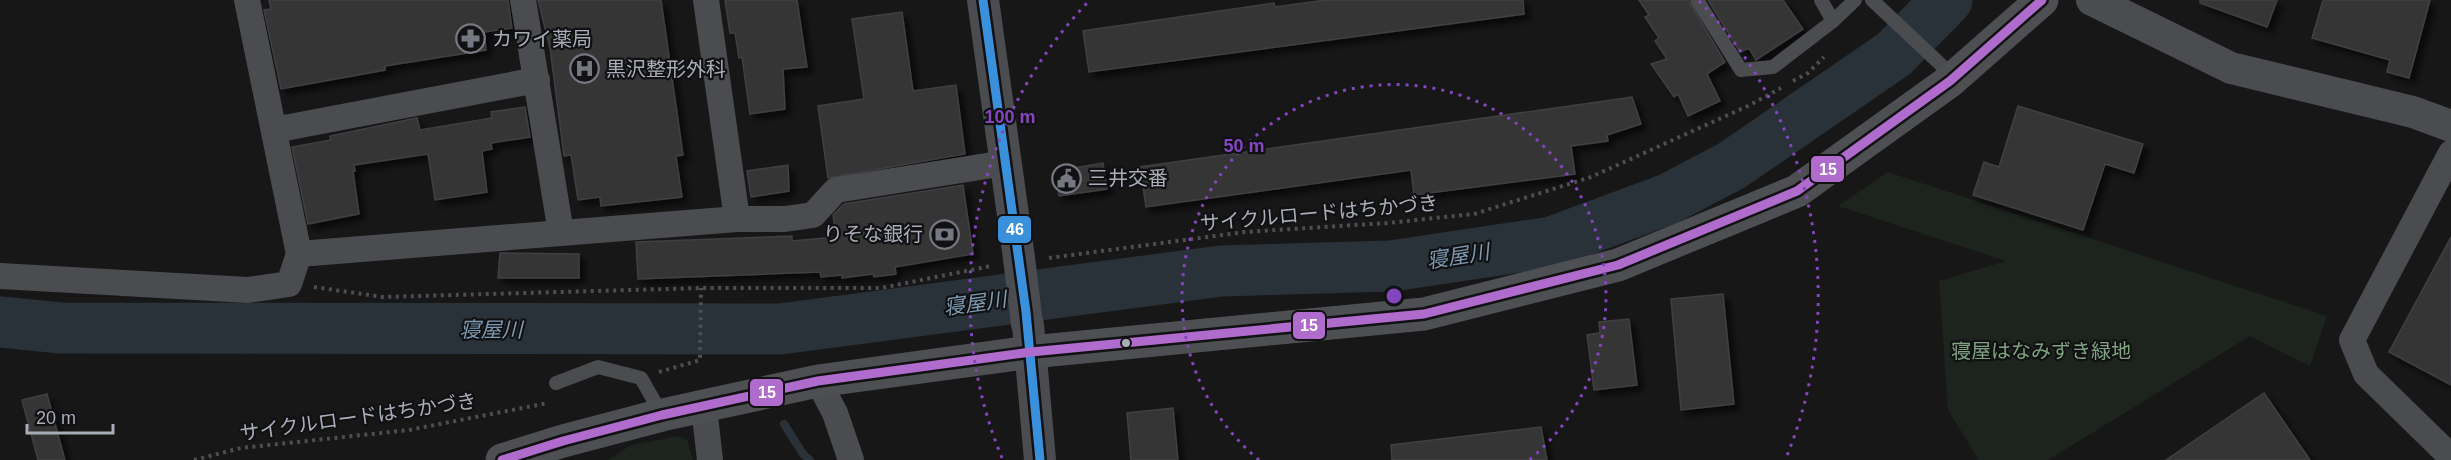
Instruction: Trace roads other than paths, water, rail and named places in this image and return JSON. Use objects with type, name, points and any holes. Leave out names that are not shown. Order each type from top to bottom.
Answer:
[{"type":"main road","points":[[502,460],[558,450],[662,415],[1029,338],[1424,314],[1618,265],[1797,190],[1953,77],[2042,0]]},
{"type":"street","points":[[0,276],[248,290],[290,284],[299,254],[247,0]]},
{"type":"street","points":[[523,0],[561,233]]},
{"type":"street","points":[[706,0],[737,219]]},
{"type":"street","points":[[983,0],[1029,338],[1040,460]]},
{"type":"street","points":[[2092,0],[2231,68],[2413,112],[2451,126]]},
{"type":"street","points":[[274,130],[537,80]]},
{"type":"street","points":[[2451,153],[2352,340],[2366,374],[2451,457]]},
{"type":"street","points":[[299,254],[737,219],[784,219],[813,215],[836,190],[1005,163]]},
{"type":"street","points":[[819,381],[835,413],[851,460]]},
{"type":"street","points":[[704,407],[710,460]]},
{"type":"lane","points":[[1697,0],[1741,70],[1773,68],[1833,21],[1855,0]]},
{"type":"lane","points":[[1821,0],[1833,21]]},
{"type":"lane","points":[[1872,0],[1953,77]]},
{"type":"lane","points":[[556,383],[598,367],[641,378],[662,415]]},
{"type":"waterway","name":"寝屋川","points":[[0,322],[61,328],[780,329],[1221,271],[1391,266],[1552,242],[1668,199],[1731,166],[1894,54],[1947,0]]},
{"type":"waterway","points":[[784,424],[803,454],[810,460]]},
{"type":"place","name":"カワイ薬局","points":[[471,39]]},
{"type":"place","name":"黒沢整形外科","points":[[585,69]]},
{"type":"place","name":"三井交番","points":[[1067,178]]},
{"type":"place","name":"りそな銀行","points":[[944,234]]},
{"type":"park label","name":"寝屋はなみずき緑地","points":[[2041,351]]}]
